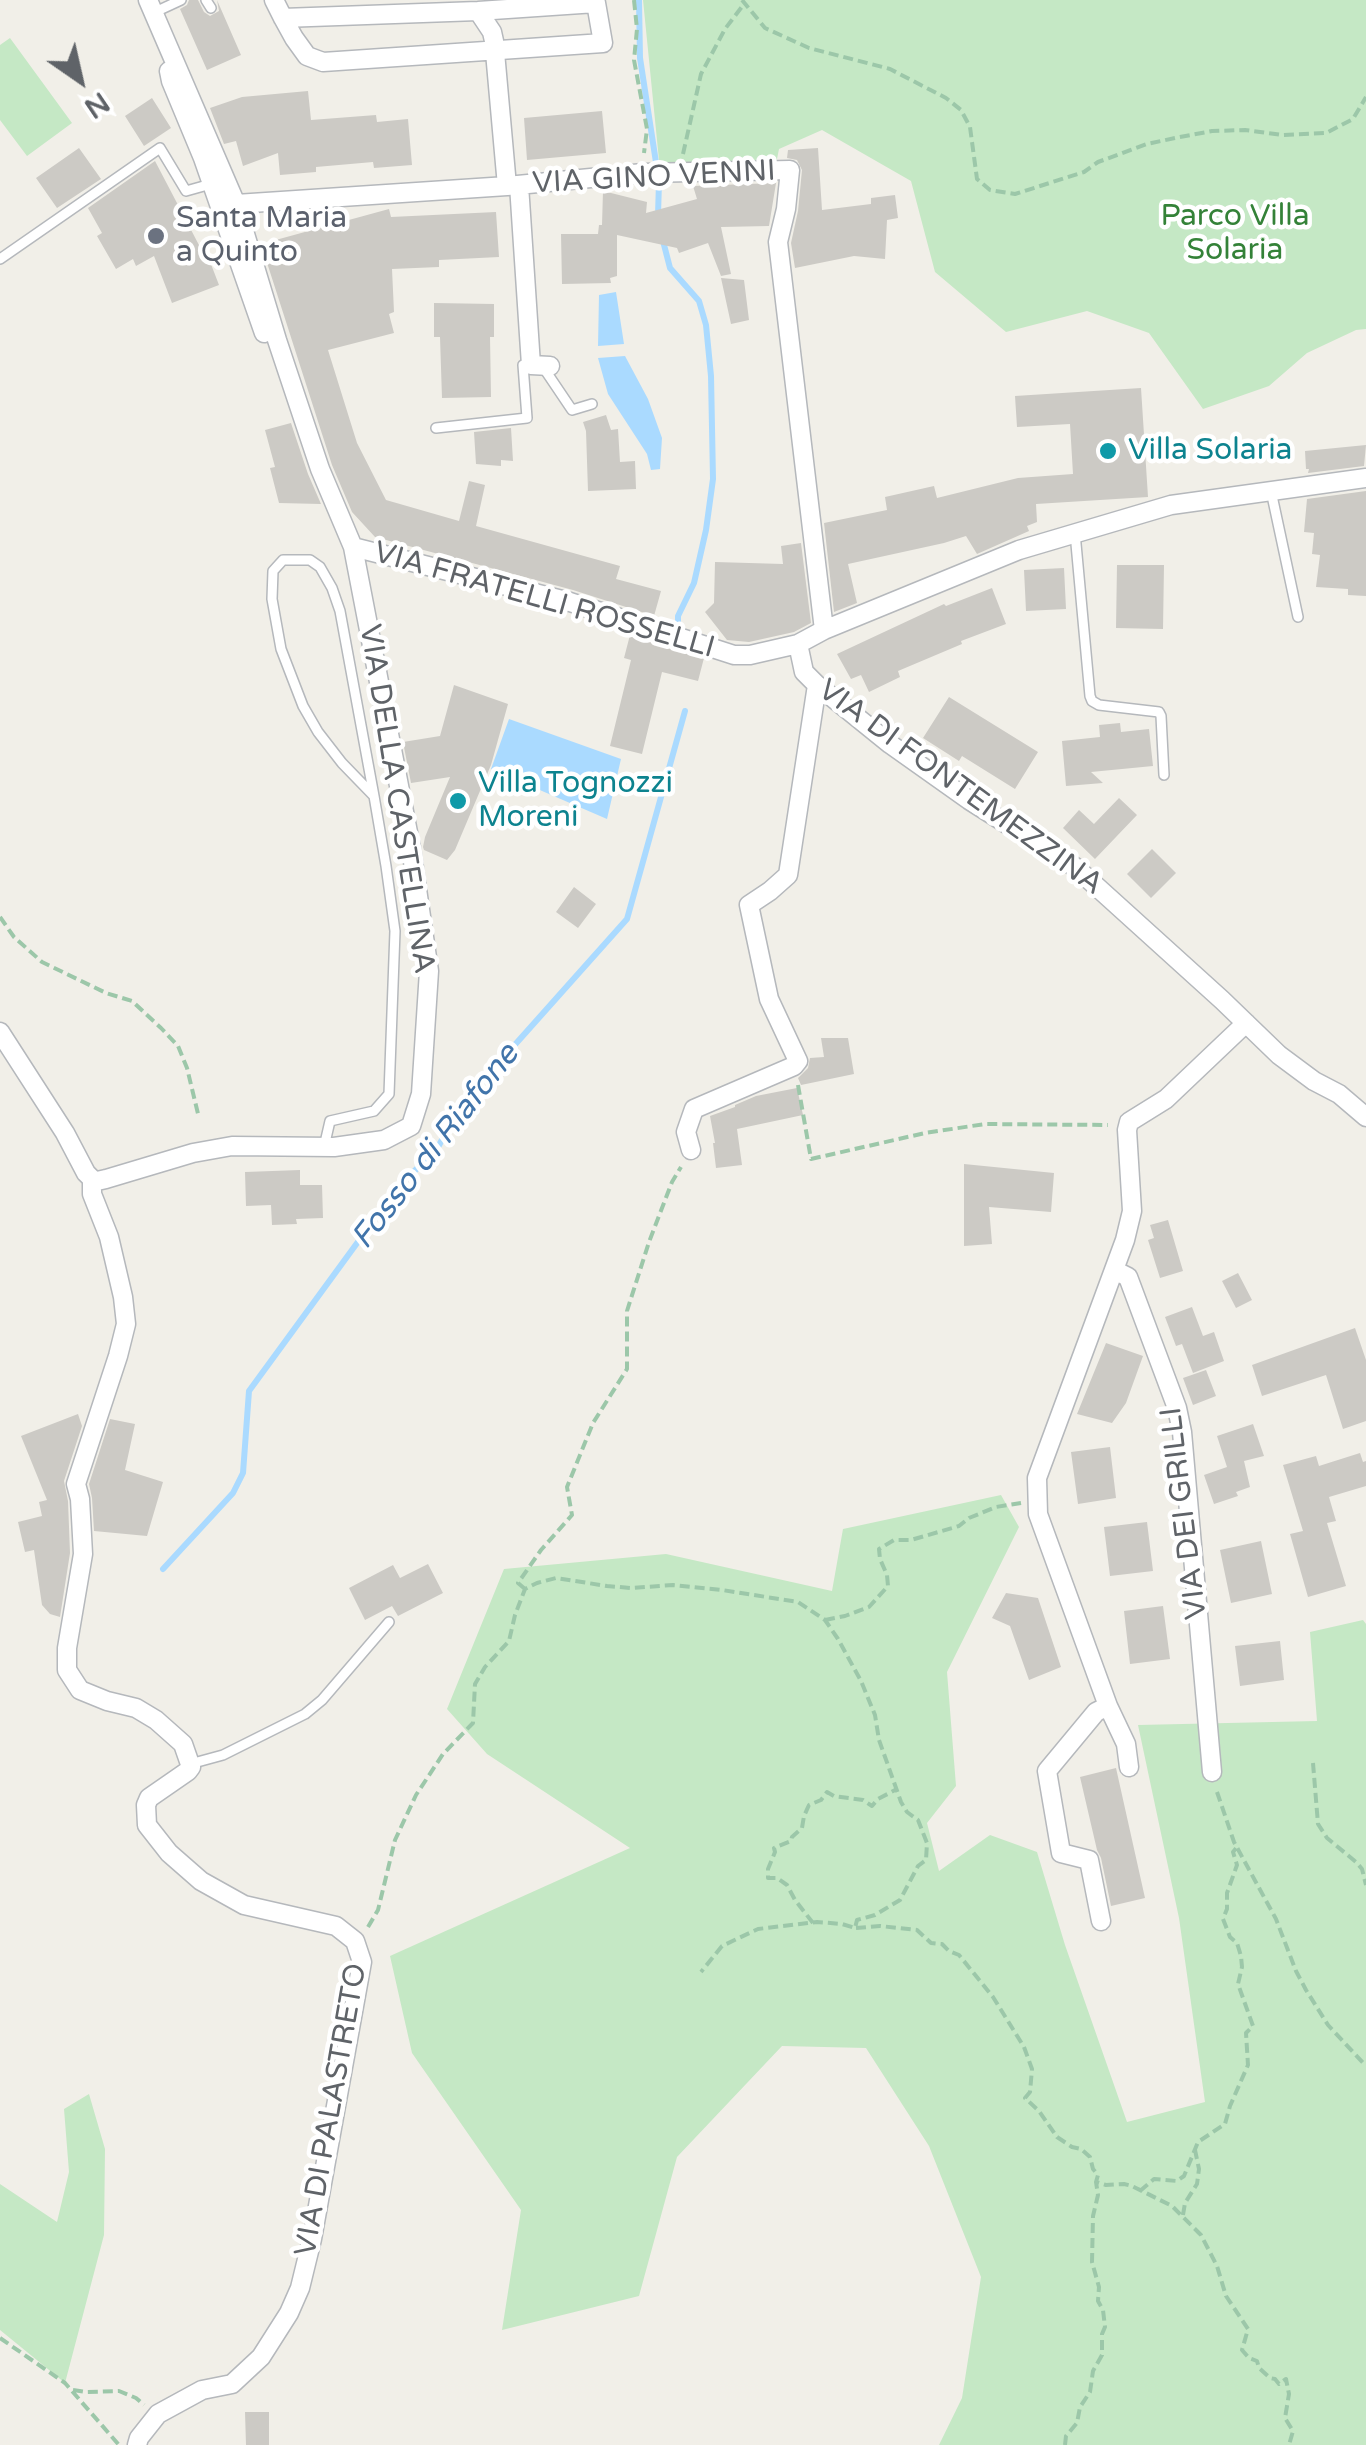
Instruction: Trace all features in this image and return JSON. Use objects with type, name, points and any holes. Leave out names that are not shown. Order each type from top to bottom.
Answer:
[{"type":"street","points":[[274,0],[283,18],[294,38],[308,56],[323,62],[603,43],[596,3],[283,18]]},
{"type":"street","name":"VIA DELLA CASTELLINA","points":[[92,1179],[97,1181],[193,1152],[232,1146],[324,1147],[384,1140],[412,1126],[421,1094],[428,971],[411,848],[353,547],[320,469],[236,204],[150,7]]},
{"type":"street","points":[[476,8],[492,32],[536,365]]},
{"type":"street","points":[[176,63],[169,71],[171,81],[263,331],[270,342],[278,340]]},
{"type":"street","name":"VIA GINO VENNI","points":[[236,204],[642,173],[790,170],[778,242],[824,630]]},
{"type":"street","name":"VIA FRATELLI ROSSELLI","points":[[353,547],[570,602],[734,655],[750,654],[798,644],[1018,550],[1171,505],[1366,478]]},
{"type":"street","name":"VIA DI FONTEMEZZINA","points":[[798,644],[804,672],[817,685],[890,744],[969,800],[1075,867],[1279,1055],[1339,1094],[1366,1117]]},
{"type":"street","points":[[691,1150],[686,1132],[694,1109],[798,1061],[769,1000],[749,905],[788,875],[817,685]]},
{"type":"street","points":[[1129,1767],[1126,1744],[1108,1706],[1038,1514],[1037,1478],[1125,1240],[1132,1211],[1126,1130],[1130,1122],[1166,1098],[1246,1023]]},
{"type":"street","points":[[0,1032],[92,1179],[92,1194],[109,1237],[126,1324],[76,1484],[83,1554],[67,1648],[67,1670],[80,1690],[136,1708],[156,1720],[183,1744],[190,1764]]},
{"type":"street","name":"VIA DEI GRILLI","points":[[1114,1270],[1128,1277],[1182,1432],[1212,1772]]},
{"type":"street","points":[[1102,1921],[1089,1860],[1061,1853],[1047,1771],[1096,1712],[1108,1706]]},
{"type":"street","name":"VIA DI PALASTRETO","points":[[156,2418],[202,2390],[232,2384],[261,2357],[289,2313],[300,2288],[312,2239],[362,1962],[355,1941],[336,1926],[244,1905],[201,1881],[169,1852],[147,1825],[146,1805],[160,1788],[188,1772],[190,1764]]},
{"type":"street","points":[[137,2445],[156,2418]]},
{"type":"lane","points":[[150,7],[182,0]]},
{"type":"lane","points":[[0,260],[160,148],[186,192],[211,184]]},
{"type":"lane","points":[[536,365],[572,410],[592,404]]},
{"type":"lane","points":[[436,428],[526,418],[536,365]]},
{"type":"lane","points":[[1271,491],[1298,617]]},
{"type":"lane","points":[[1075,534],[1090,696],[1098,705],[1159,712],[1164,776]]},
{"type":"lane","points":[[324,1147],[330,1121],[374,1111],[389,1094],[396,932],[374,796],[340,610],[320,567],[310,560],[283,560],[273,571],[272,599],[281,648],[303,706],[342,763],[374,796]]},
{"type":"lane","points":[[190,1764],[223,1756],[305,1714],[389,1622]]},
{"type":"path","points":[[634,0],[634,60],[647,129],[642,173]]},
{"type":"path","points":[[678,173],[701,74],[743,2],[764,28],[809,48],[890,69],[946,98],[962,110],[970,127],[977,179],[990,190],[1015,194],[1084,172],[1098,162],[1147,144],[1175,138],[1212,131],[1326,133],[1353,120],[1366,97]]},
{"type":"path","points":[[0,917],[14,937],[42,962],[132,1001],[161,1028],[178,1046],[198,1118]]},
{"type":"path","points":[[794,1066],[811,1158],[985,1124],[1128,1126]]},
{"type":"path","points":[[525,1590],[518,1584],[572,1515],[566,1487],[594,1422],[627,1370],[626,1311],[672,1182],[691,1150]]},
{"type":"path","points":[[825,1620],[869,1607],[888,1586],[888,1574],[878,1549],[894,1540],[912,1540],[959,1526],[996,1507],[1038,1503]]},
{"type":"path","points":[[357,1945],[378,1910],[395,1840],[416,1795],[443,1754],[473,1723],[475,1684],[510,1641],[514,1615],[525,1590],[556,1578],[631,1588],[722,1590],[798,1602],[825,1620],[861,1680],[897,1789],[907,1812],[918,1820],[927,1843],[926,1860],[918,1866],[900,1900],[875,1915],[857,1920],[855,1928]]},
{"type":"path","points":[[1314,1763],[1318,1824],[1327,1838],[1362,1869],[1366,1886]]},
{"type":"path","points":[[1212,1772],[1237,1847],[1276,1919],[1306,1990],[1328,2025],[1366,2066]]},
{"type":"path","points":[[813,1923],[787,1885],[777,1878],[768,1878],[774,1848],[792,1841],[802,1828],[809,1805],[821,1800],[826,1792],[863,1800],[872,1806],[897,1789]]},
{"type":"path","points":[[1140,2191],[1154,2178],[1177,2181],[1184,2176],[1198,2142],[1224,2124],[1248,2065],[1246,2033],[1253,2026],[1238,1984],[1242,1956],[1223,1919],[1237,1864],[1233,1852],[1237,1847]]},
{"type":"path","points":[[700,1972],[722,1946],[758,1929],[813,1923],[855,1928],[880,1926],[917,1930],[931,1942],[942,1944],[959,1955],[993,1996],[1024,2046],[1032,2068],[1030,2092],[1025,2098],[1058,2138],[1090,2157],[1098,2175],[1092,2262],[1106,2327],[1090,2392],[1080,2406],[1065,2445]]},
{"type":"path","points":[[1183,2215],[1185,2203],[1198,2184],[1195,2149]]},
{"type":"path","points":[[1096,2182],[1124,2184],[1172,2206],[1205,2242],[1226,2296],[1248,2329],[1242,2350],[1279,2384],[1286,2379],[1289,2394],[1285,2418],[1293,2431],[1290,2445]]},
{"type":"path","points":[[0,2338],[75,2391],[119,2391],[141,2401],[156,2418]]},
{"type":"path","points":[[69,2387],[119,2445]]},
{"type":"green space","name":"Parco Villa Solaria","points":[[643,0],[1366,0],[1366,329],[1307,353],[1269,386],[1203,409],[1149,333],[1087,311],[1006,332],[935,272],[911,181],[822,130],[779,149],[776,164],[660,170]]},
{"type":"green space","points":[[10,38],[72,123],[27,156],[0,120],[0,45]]},
{"type":"green space","points":[[1001,1495],[1019,1527],[947,1672],[956,1786],[927,1823],[939,1871],[990,1835],[1037,1852],[1127,2122],[1205,2102],[1179,1918],[1138,1725],[1317,1721],[1310,1632],[1363,1620],[1366,1624],[1366,2445],[939,2445],[962,2398],[981,2277],[929,2146],[866,2048],[782,2046],[677,2157],[639,2296],[502,2330],[521,2210],[412,2053],[390,1956],[630,1848],[487,1754],[447,1709],[504,1569],[666,1554],[832,1591],[843,1529]]},
{"type":"green space","points":[[89,2094],[105,2149],[104,2235],[65,2383],[0,2330],[0,2184],[57,2222],[69,2172],[64,2109]]},
{"type":"water","points":[[616,292],[624,344],[598,346],[599,295]]},
{"type":"water","points":[[625,356],[648,399],[662,438],[660,469],[651,470],[647,454],[608,394],[598,358]]},
{"type":"water","points":[[509,719],[621,759],[607,819],[491,769]]},
{"type":"building","points":[[189,0],[198,0],[210,16],[219,11],[217,0],[241,55],[207,70],[180,9]]},
{"type":"building","points":[[308,91],[311,120],[376,115],[377,122],[408,119],[412,165],[374,168],[373,162],[280,175],[278,153],[243,166],[236,141],[224,144],[210,108],[242,97]]},
{"type":"building","points":[[152,98],[171,128],[144,146],[125,116]]},
{"type":"building","points":[[602,111],[606,153],[527,160],[524,118]]},
{"type":"building","points":[[79,148],[101,179],[57,208],[36,178]]},
{"type":"building","points":[[818,148],[822,210],[871,204],[871,198],[895,195],[898,218],[887,220],[885,259],[854,256],[795,268],[791,243],[802,170],[797,160],[787,158],[788,150]]},
{"type":"building","points":[[155,161],[200,247],[204,246],[219,285],[172,303],[154,256],[136,266],[133,259],[116,269],[97,236],[102,233],[88,208]]},
{"type":"building","points":[[776,183],[769,226],[721,227],[731,274],[721,276],[708,243],[679,253],[677,248],[617,235],[617,276],[610,278],[611,283],[562,284],[561,234],[598,234],[603,191],[647,202],[646,213],[697,199],[693,186]]},
{"type":"building","points":[[389,209],[391,217],[496,212],[499,257],[439,260],[439,267],[392,269],[394,312],[389,314],[394,333],[328,350],[357,443],[386,500],[459,521],[469,481],[485,485],[476,526],[620,566],[616,579],[661,591],[654,616],[375,537],[352,512],[332,465],[261,244]]},
{"type":"building","points":[[721,278],[744,280],[749,320],[731,324]]},
{"type":"building","points":[[434,303],[494,304],[491,397],[442,398],[440,337],[434,337]]},
{"type":"building","points":[[1141,388],[1148,497],[1036,504],[1037,522],[1027,526],[1029,531],[977,554],[966,536],[848,564],[857,603],[834,612],[824,523],[887,510],[885,497],[934,486],[937,498],[1018,478],[1073,474],[1070,424],[1017,427],[1015,396]]},
{"type":"building","points":[[606,415],[611,430],[618,429],[620,462],[635,461],[636,489],[588,491],[583,422]]},
{"type":"building","points":[[291,423],[321,504],[279,503],[265,430]]},
{"type":"building","points":[[511,428],[513,461],[501,460],[501,466],[476,464],[474,432]]},
{"type":"building","points":[[1366,445],[1364,466],[1308,473],[1306,469],[1305,451]]},
{"type":"building","points":[[1366,491],[1366,596],[1348,595],[1348,589],[1316,587],[1320,555],[1312,554],[1314,533],[1304,532],[1307,499]]},
{"type":"building","points":[[801,543],[811,623],[794,632],[749,642],[727,640],[705,612],[714,603],[715,562],[783,564],[781,546]]},
{"type":"building","points":[[1117,565],[1164,565],[1163,629],[1116,628]]},
{"type":"building","points":[[1064,568],[1066,609],[1026,611],[1024,570]]},
{"type":"building","points":[[992,588],[1006,624],[898,671],[900,677],[869,692],[861,675],[851,679],[837,654],[944,604]]},
{"type":"building","points":[[630,635],[704,658],[698,681],[662,672],[642,754],[610,746],[631,660],[624,658]]},
{"type":"building","name":"Villa Tognozzi Moreni","points":[[454,685],[508,704],[491,765],[455,850],[447,860],[423,847],[450,777],[411,783],[403,742],[440,736]]},
{"type":"building","points":[[949,697],[1038,752],[1015,789],[962,756],[959,761],[923,738]]},
{"type":"building","points":[[1120,723],[1121,732],[1149,729],[1153,766],[1091,772],[1103,783],[1066,786],[1062,741],[1100,737],[1099,725]]},
{"type":"building","points":[[1119,798],[1137,815],[1095,859],[1063,828],[1079,810],[1094,824]]},
{"type":"building","points":[[1152,849],[1176,873],[1151,898],[1127,874]]},
{"type":"building","points":[[574,887],[596,904],[578,928],[556,912]]},
{"type":"building","points":[[821,1038],[848,1038],[854,1074],[801,1085],[798,1078],[808,1068],[810,1058],[824,1057]]},
{"type":"building","points":[[797,1088],[803,1115],[737,1129],[742,1165],[716,1168],[710,1116],[756,1096]]},
{"type":"building","points":[[964,1164],[1054,1173],[1051,1212],[989,1207],[992,1244],[964,1246]]},
{"type":"building","points":[[300,1170],[300,1185],[322,1185],[323,1218],[272,1225],[271,1205],[246,1206],[245,1172]]},
{"type":"building","points":[[1168,1220],[1183,1271],[1160,1278],[1148,1240],[1154,1238],[1150,1225]]},
{"type":"building","points":[[1238,1273],[1252,1300],[1236,1308],[1222,1281]]},
{"type":"building","points":[[1192,1307],[1203,1336],[1214,1332],[1224,1361],[1193,1373],[1182,1344],[1176,1346],[1165,1317]]},
{"type":"building","points":[[1355,1328],[1366,1360],[1366,1421],[1343,1429],[1326,1375],[1262,1396],[1252,1365]]},
{"type":"building","points":[[1106,1343],[1143,1356],[1126,1403],[1112,1423],[1077,1414]]},
{"type":"building","points":[[1206,1370],[1216,1396],[1193,1405],[1183,1378]]},
{"type":"building","points":[[78,1414],[82,1426],[64,1481],[70,1553],[60,1617],[50,1614],[42,1605],[34,1550],[25,1552],[18,1522],[42,1516],[39,1502],[47,1500],[21,1436]]},
{"type":"building","points":[[110,1419],[135,1424],[125,1470],[163,1482],[147,1536],[94,1531],[89,1484]]},
{"type":"building","points":[[1253,1424],[1264,1456],[1244,1461],[1250,1487],[1236,1492],[1238,1496],[1214,1504],[1204,1475],[1227,1467],[1217,1436]]},
{"type":"building","points":[[1110,1447],[1116,1498],[1078,1504],[1071,1452]]},
{"type":"building","points":[[1360,1453],[1366,1461],[1366,1486],[1329,1497],[1336,1521],[1327,1523],[1346,1586],[1308,1597],[1290,1534],[1303,1531],[1283,1465],[1316,1456],[1319,1466]]},
{"type":"building","points":[[1147,1522],[1153,1571],[1110,1576],[1104,1527]]},
{"type":"building","points":[[1261,1541],[1272,1594],[1231,1603],[1220,1550]]},
{"type":"building","points":[[428,1564],[443,1593],[398,1616],[392,1606],[365,1620],[349,1588],[393,1565],[400,1578]]},
{"type":"building","points":[[1006,1593],[1038,1598],[1061,1667],[1029,1680],[1010,1626],[992,1618]]},
{"type":"building","points":[[1163,1606],[1170,1659],[1130,1664],[1124,1611]]},
{"type":"building","points":[[1280,1641],[1284,1680],[1240,1686],[1235,1646]]},
{"type":"building","points":[[1116,1768],[1145,1898],[1111,1906],[1080,1777]]},
{"type":"building","points":[[245,2412],[269,2412],[269,2445],[246,2445]]},
{"type":"waterway","name":"Fosso di Riafone","points":[[639,0],[640,58],[659,182],[658,215]]},
{"type":"waterway","name":"Fosso di Riafone","points":[[662,237],[670,268],[699,301],[706,325],[711,376],[713,479],[694,583],[678,622]]},
{"type":"waterway","name":"Fosso di Riafone","points":[[163,1569],[233,1493],[243,1473],[249,1391],[398,1187],[437,1149],[453,1119],[479,1085],[627,919],[685,711]]},
{"type":"place","name":"Santa Maria a Quinto","points":[[156,236]]},
{"type":"place","name":"Villa Solaria","points":[[1108,451]]},
{"type":"place","name":"Villa Tognozzi Moreni","points":[[458,801]]}]
